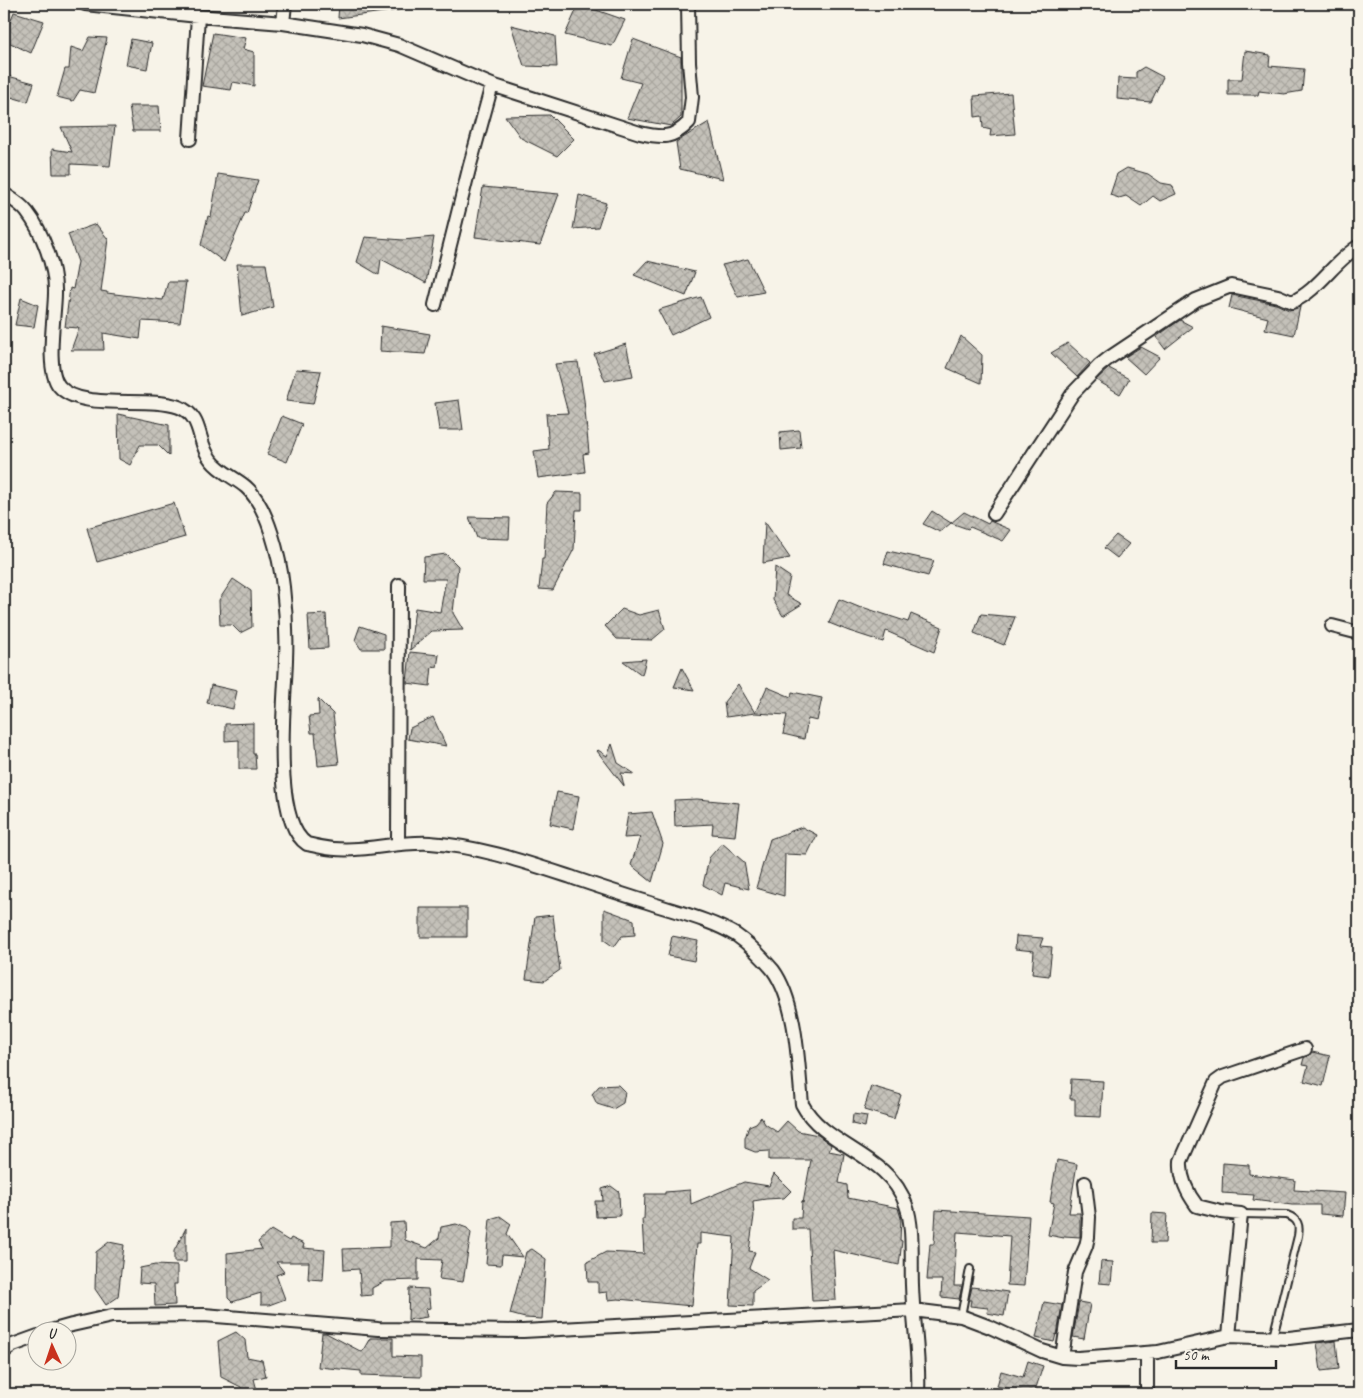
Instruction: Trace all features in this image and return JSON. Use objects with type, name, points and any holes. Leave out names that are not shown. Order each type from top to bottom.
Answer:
[{"type":"street","points":[[86,4],[283,23],[362,35],[399,45],[492,84],[640,133],[658,137],[677,133],[689,122],[691,111],[688,4]]},
{"type":"street","points":[[283,23],[285,4]]},
{"type":"street","points":[[190,140],[198,16]]},
{"type":"street","points":[[435,305],[492,84]]},
{"type":"street","points":[[4,194],[15,200],[27,212],[45,247],[52,266],[56,290],[52,363],[53,376],[57,384],[64,391],[91,400],[155,402],[170,404],[190,412],[211,461],[248,488],[262,510],[277,554],[284,590],[286,659],[283,718],[284,773],[287,805],[298,834],[308,844],[326,848],[349,850],[398,844],[431,843],[501,856],[713,925],[737,936],[756,952],[774,972],[786,995],[796,1037],[802,1104],[807,1113],[825,1131],[854,1149],[884,1172],[904,1200],[908,1212],[913,1310],[919,1371],[918,1394]]},
{"type":"street","points":[[994,514],[1073,393],[1109,358],[1196,300],[1231,286],[1278,296],[1292,302],[1304,296],[1348,252],[1359,246]]},
{"type":"street","points":[[398,844],[399,585]]},
{"type":"street","points":[[1332,626],[1359,633]]},
{"type":"street","points":[[1229,1336],[1241,1214],[1221,1212],[1196,1206],[1187,1190],[1182,1175],[1181,1160],[1216,1082],[1223,1077],[1305,1049]]},
{"type":"street","points":[[1062,1357],[1075,1272],[1088,1237],[1089,1210],[1085,1183]]},
{"type":"street","points":[[78,1323],[112,1316],[204,1315],[378,1328],[523,1331],[913,1310],[961,1316],[1042,1351],[1062,1357],[1078,1358],[1147,1353],[1229,1336],[1289,1338],[1359,1330]]},
{"type":"street","points":[[4,1351],[13,1345],[28,1340]]},
{"type":"street","points":[[1147,1353],[1147,1394]]},
{"type":"lane","points":[[1241,1214],[1287,1215],[1294,1217],[1298,1222],[1298,1236],[1273,1337]]},
{"type":"lane","points":[[961,1316],[970,1269]]},
{"type":"building","points":[[339,4],[398,4],[399,10],[338,18]]},
{"type":"building","points":[[579,4],[625,20],[612,46],[565,35]]},
{"type":"building","points":[[14,12],[44,21],[31,53],[4,40]]},
{"type":"building","points":[[511,25],[555,36],[557,67],[524,66]]},
{"type":"building","points":[[213,33],[246,38],[243,49],[254,52],[254,86],[233,82],[231,90],[202,86]]},
{"type":"building","points":[[90,37],[107,38],[94,93],[80,90],[73,101],[57,97],[65,69],[69,69],[71,47],[83,51]]},
{"type":"building","points":[[131,39],[152,43],[147,69],[126,65]]},
{"type":"building","points":[[633,39],[681,57],[681,117],[671,126],[627,118],[641,83],[621,78]]},
{"type":"building","points":[[1245,51],[1270,55],[1269,66],[1304,69],[1302,91],[1284,94],[1259,91],[1258,95],[1228,95],[1228,79],[1242,79]]},
{"type":"building","points":[[1144,67],[1163,77],[1151,102],[1117,99],[1118,78],[1136,79],[1136,72]]},
{"type":"building","points":[[4,75],[34,83],[28,102],[4,95]]},
{"type":"building","points":[[1011,93],[1015,134],[990,136],[991,130],[983,128],[982,116],[975,117],[974,96]]},
{"type":"building","points":[[129,106],[159,106],[161,131],[133,131]]},
{"type":"building","points":[[550,115],[574,139],[557,156],[521,138],[505,116]]},
{"type":"building","points":[[709,122],[723,179],[680,169],[676,142]]},
{"type":"building","points":[[115,126],[110,166],[71,164],[71,174],[53,174],[52,149],[72,152],[61,127]]},
{"type":"building","points":[[1127,168],[1148,174],[1161,183],[1172,185],[1176,194],[1160,201],[1153,196],[1141,206],[1126,196],[1119,198],[1110,195],[1117,174]]},
{"type":"building","points":[[218,174],[258,180],[247,213],[245,213],[224,262],[201,245],[208,216],[211,217]]},
{"type":"building","points":[[483,187],[559,194],[540,245],[475,237]]},
{"type":"building","points":[[579,195],[606,203],[598,227],[573,229]]},
{"type":"building","points":[[96,224],[108,239],[101,291],[163,300],[168,282],[186,282],[180,323],[142,321],[140,339],[103,333],[104,350],[71,350],[79,328],[65,327],[70,288],[73,289],[78,262],[68,234]]},
{"type":"building","points":[[365,237],[403,240],[434,237],[426,283],[381,259],[379,275],[357,262]]},
{"type":"building","points":[[748,259],[764,292],[738,297],[722,265]]},
{"type":"building","points":[[647,261],[695,272],[686,296],[634,275]]},
{"type":"building","points":[[237,264],[266,264],[273,307],[242,316]]},
{"type":"building","points":[[1232,295],[1276,304],[1289,310],[1300,307],[1294,335],[1265,329],[1268,318],[1229,308]]},
{"type":"building","points":[[701,297],[709,317],[671,335],[658,310]]},
{"type":"building","points":[[21,298],[38,305],[34,327],[15,325]]},
{"type":"building","points":[[1180,320],[1193,327],[1165,349],[1156,337]]},
{"type":"building","points":[[381,326],[430,334],[425,354],[380,351]]},
{"type":"building","points":[[961,336],[982,355],[981,383],[947,368]]},
{"type":"building","points":[[1068,343],[1090,363],[1077,377],[1051,353]]},
{"type":"building","points":[[626,344],[633,376],[605,381],[594,354]]},
{"type":"building","points":[[1141,347],[1160,357],[1144,374],[1125,357]]},
{"type":"building","points":[[578,362],[589,453],[583,454],[585,472],[538,478],[534,451],[549,449],[546,414],[568,413],[555,364]]},
{"type":"building","points":[[1109,368],[1129,379],[1120,394],[1096,380]]},
{"type":"building","points":[[296,369],[321,371],[313,404],[286,401]]},
{"type":"building","points":[[459,400],[463,430],[439,430],[435,403]]},
{"type":"building","points":[[118,414],[169,425],[169,456],[158,445],[140,445],[130,465],[119,459]]},
{"type":"building","points":[[282,416],[302,424],[287,462],[267,454]]},
{"type":"building","points":[[799,430],[801,448],[781,450],[780,432]]},
{"type":"building","points":[[556,492],[582,493],[582,510],[576,510],[574,549],[553,590],[539,589],[542,559],[544,559],[547,503]]},
{"type":"building","points":[[174,503],[185,537],[97,562],[87,528]]},
{"type":"building","points":[[932,511],[951,523],[940,532],[923,524]]},
{"type":"building","points":[[964,512],[988,524],[990,521],[1011,530],[1003,541],[970,527],[968,529],[951,523]]},
{"type":"building","points":[[469,517],[510,518],[509,539],[477,538]]},
{"type":"building","points":[[765,522],[790,558],[763,563]]},
{"type":"building","points":[[1116,535],[1129,544],[1117,558],[1104,548]]},
{"type":"building","points":[[888,551],[934,561],[928,576],[884,564]]},
{"type":"building","points":[[446,554],[458,566],[453,613],[463,630],[432,631],[410,650],[415,608],[440,612],[446,579],[423,579],[424,557]]},
{"type":"building","points":[[775,567],[790,577],[786,595],[802,604],[783,616],[773,600]]},
{"type":"building","points":[[233,579],[251,591],[252,627],[240,633],[232,625],[220,625],[219,600]]},
{"type":"building","points":[[839,599],[861,608],[908,622],[911,614],[942,627],[934,652],[886,631],[883,642],[829,623]]},
{"type":"building","points":[[622,609],[639,615],[659,610],[665,629],[652,640],[617,639],[605,626]]},
{"type":"building","points":[[326,614],[328,648],[310,649],[308,615]]},
{"type":"building","points":[[981,614],[1015,617],[1004,645],[974,633]]},
{"type":"building","points":[[360,626],[384,634],[384,649],[361,649],[355,640]]},
{"type":"building","points":[[410,652],[439,655],[437,667],[432,666],[430,686],[407,683]]},
{"type":"building","points":[[646,659],[642,675],[623,661]]},
{"type":"building","points":[[682,668],[694,690],[674,687]]},
{"type":"building","points":[[738,684],[755,713],[726,717],[724,702]]},
{"type":"building","points":[[211,685],[237,691],[233,709],[207,703]]},
{"type":"building","points":[[767,687],[791,697],[792,692],[822,698],[817,721],[808,719],[804,739],[783,734],[787,715],[755,713]]},
{"type":"building","points":[[318,699],[333,714],[339,764],[318,766],[315,733],[311,733],[309,716],[319,715]]},
{"type":"building","points":[[433,717],[446,746],[408,739],[410,728]]},
{"type":"building","points":[[253,723],[253,754],[255,754],[256,769],[239,769],[239,740],[225,741],[225,724]]},
{"type":"building","points":[[612,744],[618,763],[635,774],[621,773],[624,786],[597,751],[607,756]]},
{"type":"building","points":[[557,792],[579,796],[573,829],[550,824]]},
{"type":"building","points":[[697,799],[739,803],[735,836],[712,834],[713,824],[675,826],[674,800]]},
{"type":"building","points":[[652,812],[663,844],[652,882],[631,865],[640,837],[624,838],[628,814]]},
{"type":"building","points":[[802,827],[817,835],[807,855],[785,854],[784,896],[756,888],[770,839]]},
{"type":"building","points":[[722,843],[744,862],[749,889],[725,883],[722,895],[703,885],[709,858]]},
{"type":"building","points":[[420,908],[467,908],[467,937],[420,937]]},
{"type":"building","points":[[604,909],[634,920],[635,935],[622,936],[614,947],[604,940]]},
{"type":"building","points":[[553,915],[560,970],[544,981],[526,979],[535,917]]},
{"type":"building","points":[[672,936],[698,941],[694,961],[668,956]]},
{"type":"building","points":[[1016,936],[1043,938],[1040,946],[1052,947],[1049,976],[1032,974],[1034,951],[1015,949]]},
{"type":"building","points":[[1312,1052],[1330,1056],[1323,1086],[1304,1081],[1308,1066],[1302,1065],[1304,1058]]},
{"type":"building","points":[[1071,1079],[1103,1081],[1101,1117],[1075,1116],[1075,1099],[1070,1099]]},
{"type":"building","points":[[618,1085],[625,1092],[623,1103],[613,1109],[597,1104],[592,1094],[599,1086]]},
{"type":"building","points":[[871,1086],[901,1095],[894,1119],[864,1110]]},
{"type":"building","points":[[853,1114],[867,1116],[865,1127],[852,1124]]},
{"type":"building","points":[[761,1117],[765,1124],[777,1132],[787,1121],[798,1131],[818,1135],[831,1145],[829,1151],[844,1154],[839,1183],[847,1185],[848,1198],[898,1208],[901,1218],[900,1240],[902,1241],[899,1265],[833,1250],[836,1300],[812,1301],[808,1229],[792,1229],[792,1218],[801,1218],[802,1201],[803,1203],[811,1160],[769,1160],[769,1151],[755,1152],[745,1148],[745,1138],[749,1126],[756,1123]]},
{"type":"building","points":[[1057,1160],[1077,1164],[1069,1213],[1080,1213],[1080,1237],[1064,1236],[1064,1238],[1048,1235],[1054,1203],[1050,1202]]},
{"type":"building","points":[[1223,1163],[1249,1165],[1249,1174],[1295,1180],[1294,1190],[1345,1193],[1343,1216],[1320,1214],[1320,1205],[1292,1205],[1253,1200],[1254,1195],[1222,1193]]},
{"type":"building","points":[[774,1174],[791,1191],[784,1198],[753,1201],[754,1216],[749,1251],[755,1252],[749,1268],[768,1280],[753,1291],[753,1306],[730,1305],[734,1237],[700,1233],[700,1244],[697,1244],[692,1306],[618,1299],[608,1300],[607,1292],[598,1293],[598,1282],[588,1282],[587,1262],[606,1252],[644,1254],[642,1219],[644,1219],[645,1194],[665,1194],[665,1192],[690,1190],[691,1204],[744,1182],[769,1186]]},
{"type":"building","points":[[611,1186],[619,1192],[620,1216],[596,1217],[595,1201],[603,1201],[602,1189]]},
{"type":"building","points":[[936,1210],[1029,1216],[1024,1286],[1007,1285],[1010,1236],[957,1232],[954,1286],[962,1286],[959,1299],[941,1297],[942,1280],[927,1280],[930,1244],[934,1244]]},
{"type":"building","points":[[1152,1213],[1167,1214],[1165,1243],[1151,1243]]},
{"type":"building","points":[[500,1216],[511,1224],[507,1234],[523,1257],[502,1255],[501,1265],[486,1264],[490,1219]]},
{"type":"building","points":[[404,1222],[405,1240],[427,1248],[439,1238],[441,1227],[456,1224],[467,1228],[471,1233],[463,1282],[439,1279],[442,1260],[418,1259],[418,1280],[385,1281],[372,1288],[372,1295],[361,1296],[359,1269],[344,1270],[343,1249],[390,1247],[390,1223]]},
{"type":"building","points":[[186,1228],[186,1262],[174,1262],[174,1251]]},
{"type":"building","points":[[271,1230],[289,1241],[291,1238],[304,1244],[303,1248],[325,1250],[323,1280],[308,1279],[309,1262],[276,1262],[284,1272],[276,1275],[285,1299],[269,1305],[261,1305],[261,1293],[232,1302],[228,1298],[227,1253],[262,1249],[258,1242]]},
{"type":"building","points":[[109,1242],[124,1245],[118,1297],[106,1305],[95,1289],[96,1252]]},
{"type":"building","points":[[532,1249],[546,1259],[542,1319],[525,1318],[510,1314],[526,1252]]},
{"type":"building","points":[[1101,1261],[1113,1262],[1111,1284],[1099,1283]]},
{"type":"building","points":[[155,1265],[177,1266],[177,1284],[174,1284],[175,1305],[155,1306],[154,1284],[139,1283],[140,1268]]},
{"type":"building","points":[[972,1287],[1008,1292],[1004,1316],[987,1313],[988,1308],[970,1306],[971,1300],[969,1300]]},
{"type":"building","points":[[409,1288],[428,1289],[430,1308],[425,1309],[427,1317],[408,1320]]},
{"type":"building","points":[[1044,1302],[1062,1305],[1054,1342],[1036,1338]]},
{"type":"building","points":[[1079,1302],[1090,1304],[1084,1339],[1073,1337]]},
{"type":"building","points":[[236,1332],[245,1340],[247,1357],[262,1360],[266,1376],[254,1379],[258,1394],[242,1394],[241,1387],[221,1377],[218,1341]]},
{"type":"building","points":[[322,1333],[326,1333],[362,1352],[370,1338],[393,1338],[393,1356],[421,1357],[421,1377],[361,1375],[361,1371],[318,1367]]},
{"type":"building","points":[[1336,1341],[1339,1369],[1321,1371],[1317,1343]]},
{"type":"building","points":[[1028,1361],[1043,1366],[1034,1394],[997,1386],[1001,1371],[1023,1377]]}]
